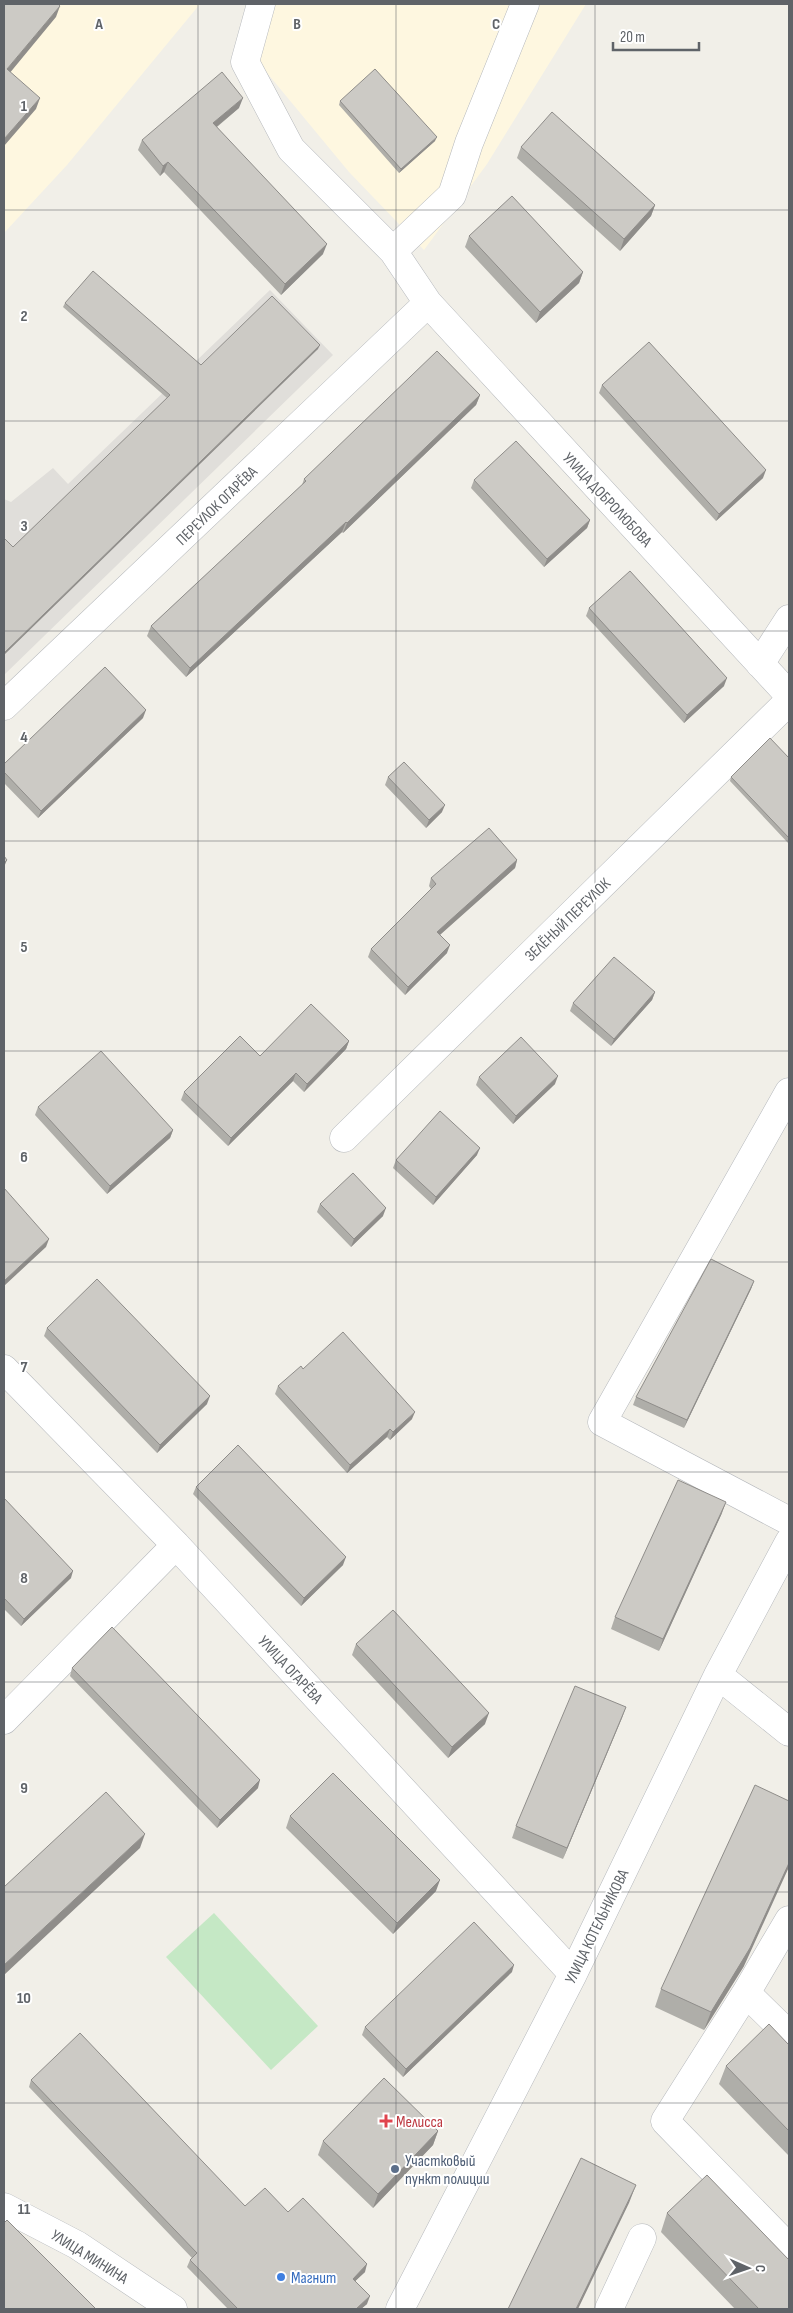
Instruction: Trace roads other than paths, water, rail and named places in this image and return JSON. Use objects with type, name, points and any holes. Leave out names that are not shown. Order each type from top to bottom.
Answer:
[{"type":"street","name":"УЛИЦА ДОБРОЛЮБОВА","points":[[261,4],[245,62],[291,149],[393,251],[428,303],[789,695]]},
{"type":"street","points":[[393,251],[452,195],[470,143],[525,4]]},
{"type":"street","name":"ПЕРЕУЛОК ОГАРЁВА","points":[[4,706],[428,303]]},
{"type":"street","points":[[760,664],[789,619]]},
{"type":"street","name":"ЗЕЛЁНЫЙ ПЕРЕУЛОК","points":[[344,1138],[789,701]]},
{"type":"street","points":[[789,1092],[602,1422],[789,1521]]},
{"type":"street","name":"УЛИЦА ОГАРЁВА","points":[[4,1368],[176,1545],[573,1974]]},
{"type":"street","name":"УЛИЦА КОТЕЛЬНИКОВА","points":[[400,2309],[573,1974],[718,1675],[789,1542]]},
{"type":"street","points":[[4,1720],[176,1545]]},
{"type":"street","points":[[718,1675],[789,1732]]},
{"type":"street","points":[[789,1920],[746,1993],[665,2121],[789,2248]]},
{"type":"street","points":[[746,1993],[789,2035]]},
{"type":"street","name":"УЛИЦА МИНИНА","points":[[4,2207],[77,2245],[173,2309]]},
{"type":"street","points":[[609,2309],[642,2238]]},
{"type":"place","name":"Мелисса","points":[[386,2121]]},
{"type":"place","name":"Участковый пункт полиции","points":[[395,2169]]},
{"type":"place","name":"Магнит","points":[[281,2277]]}]
